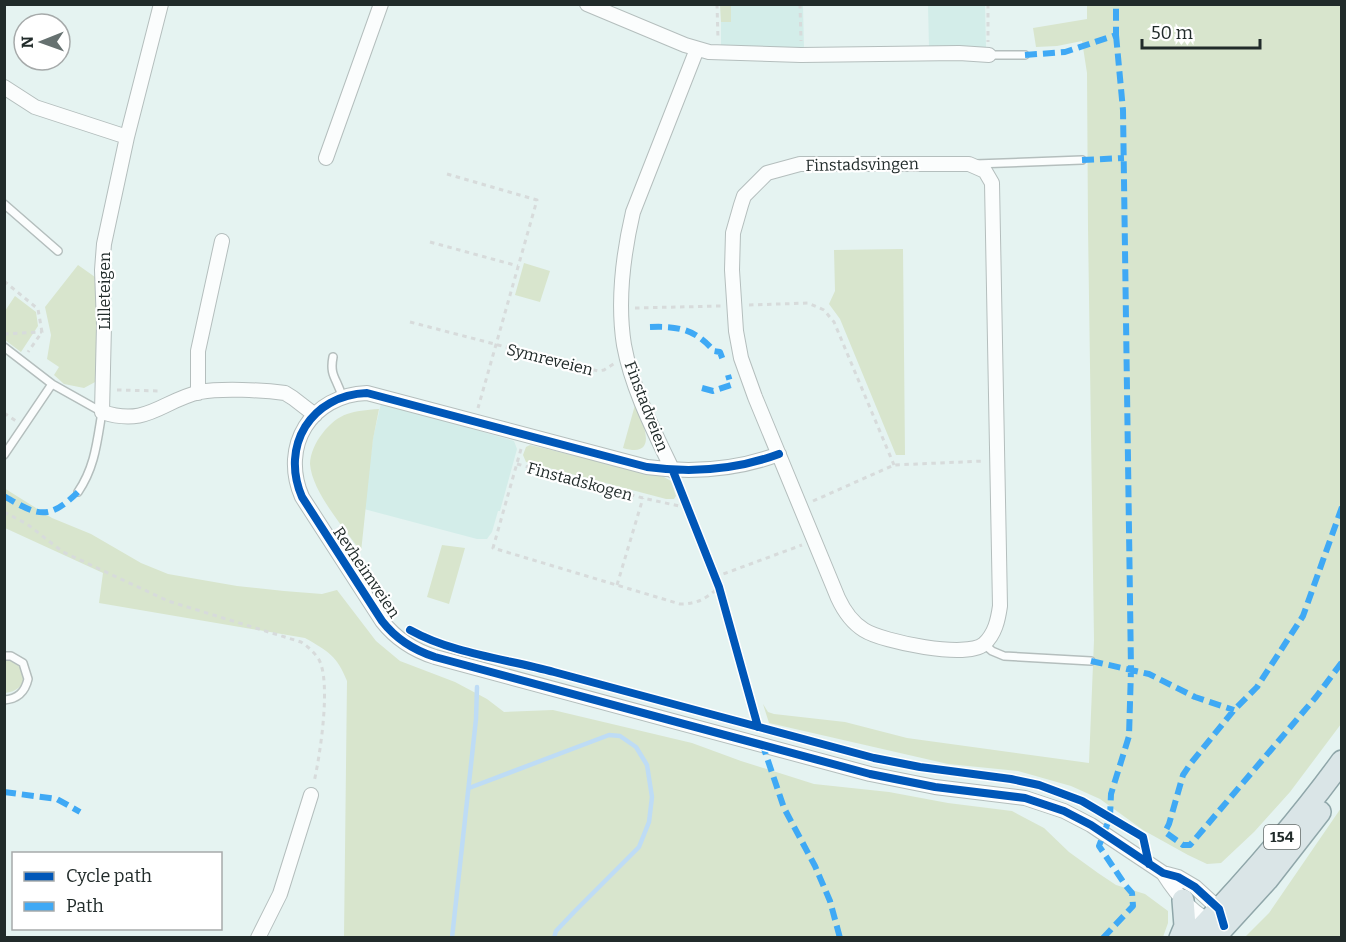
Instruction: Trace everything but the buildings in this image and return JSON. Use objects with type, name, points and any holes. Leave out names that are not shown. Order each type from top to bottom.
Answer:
[{"type":"main road","name":"154","points":[[1216,923],[1341,761]]},
{"type":"main road","name":"154","points":[[1192,938],[1216,923],[1267,880],[1341,783]]},
{"type":"main road","points":[[1180,938],[1185,926],[1183,900]]},
{"type":"street","name":"Lilleteigen","points":[[102,412],[102,258],[127,137],[161,4]]},
{"type":"street","points":[[326,158],[381,4]]},
{"type":"street","points":[[587,4],[697,49],[718,52],[801,55],[959,53],[988,55]]},
{"type":"street","name":"Finstadveien","points":[[673,471],[633,377],[624,345],[621,309],[624,259],[633,212],[697,49]]},
{"type":"street","points":[[4,87],[35,107],[127,137]]},
{"type":"street","name":"Finstadsvingen","points":[[969,164],[800,164],[767,173],[744,196],[736,217],[732,270],[736,331],[741,358],[778,454],[843,609],[851,620],[864,630],[882,637],[949,650],[973,649],[984,644]]},
{"type":"street","points":[[969,164],[985,171],[992,183],[1000,606],[997,625],[984,644]]},
{"type":"street","points":[[198,393],[198,351],[222,241]]},
{"type":"street","points":[[102,412],[115,416],[138,416],[155,411],[186,396],[222,390],[285,393],[315,415]]},
{"type":"street","name":"Revheimveien","points":[[673,471],[628,463],[367,393],[342,397],[326,405],[315,415],[301,434],[295,452],[295,473],[302,497],[382,621],[394,635],[417,651],[870,774],[935,787],[1011,796],[1064,811],[1091,825],[1163,873],[1178,877],[1196,887],[1216,923]]},
{"type":"street","points":[[673,471],[729,467],[756,462],[778,454]]},
{"type":"street","points":[[258,938],[280,894],[311,795]]},
{"type":"street","name":"Revheimveien","points":[[1163,873],[1183,900],[1216,923]]},
{"type":"lane","points":[[988,55],[1025,55]]},
{"type":"lane","name":"Finstadsvingen","points":[[969,164],[1082,160]]},
{"type":"lane","points":[[4,204],[58,251]]},
{"type":"lane","points":[[4,347],[52,384],[102,412],[94,458],[88,477],[78,492]]},
{"type":"lane","points":[[333,357],[331,370],[342,397]]},
{"type":"lane","points":[[4,455],[52,384]]},
{"type":"lane","points":[[984,644],[992,651],[1004,656],[1091,661]]},
{"type":"lane","points":[[4,656],[11,656],[23,663],[28,679],[23,693],[15,698],[4,700]]},
{"type":"path","points":[[717,4],[718,52]]},
{"type":"path","points":[[800,4],[801,55]]},
{"type":"path","points":[[988,4],[988,55]]},
{"type":"path","points":[[430,242],[518,266]]},
{"type":"path","points":[[4,281],[38,309],[42,332],[23,360]]},
{"type":"path","points":[[621,309],[808,303],[824,309],[834,322],[894,465]]},
{"type":"path","points":[[4,334],[42,332]]},
{"type":"path","points":[[103,390],[171,391]]},
{"type":"path","points":[[801,506],[894,465],[998,460]]},
{"type":"path","points":[[684,499],[692,518]]},
{"type":"path","points":[[4,512],[27,524],[63,552],[168,601],[301,642],[309,648],[319,659],[324,701],[317,770],[311,795]]},
{"type":"path","points":[[715,577],[815,541]]},
{"type":"path","points":[[711,567],[722,598]]},
{"type":"shaded area","points":[[720,5],[731,5],[731,22],[721,22]]},
{"type":"shaded area","points":[[731,5],[803,5],[804,49],[721,49],[721,22],[731,22]]},
{"type":"shaded area","points":[[928,5],[985,5],[986,47],[929,48]]},
{"type":"shaded area","points":[[1087,5],[1341,5],[1341,724],[1290,792],[1254,832],[1221,863],[1207,864],[1188,855],[1143,830],[1100,799],[1071,786],[1018,771],[948,764],[769,723],[763,704],[768,712],[774,714],[845,722],[907,738],[1089,763],[1094,640],[1087,73],[1082,41],[1036,47],[1033,28],[1087,19]]},
{"type":"shaded area","points":[[903,249],[905,455],[896,455],[840,319],[829,304],[835,291],[834,250]]},
{"type":"shaded area","points":[[524,263],[550,271],[540,302],[515,295]]},
{"type":"shaded area","points":[[78,265],[95,277],[98,330],[97,381],[84,388],[64,384],[54,375],[59,367],[47,359],[51,335],[45,307]]},
{"type":"shaded area","points":[[15,296],[36,312],[38,326],[21,352],[5,340],[5,311]]},
{"type":"shaded area","points":[[381,403],[514,441],[517,449],[500,511],[498,511],[492,532],[487,539],[477,539],[364,509],[373,438]]},
{"type":"shaded area","points":[[635,405],[646,437],[642,448],[634,450],[623,448]]},
{"type":"shaded area","points":[[379,409],[373,439],[361,552],[323,498],[312,475],[310,460],[318,440],[334,421],[354,412]]},
{"type":"shaded area","points":[[530,445],[664,477],[671,481],[676,496],[674,499],[666,499],[526,462],[523,455],[526,447]]},
{"type":"shaded area","points":[[4,488],[52,518],[91,534],[141,563],[168,574],[237,586],[284,591],[322,594],[337,590],[376,641],[400,661],[455,682],[487,699],[504,712],[553,710],[692,743],[814,784],[889,792],[948,803],[1012,811],[1044,828],[1069,852],[1116,885],[1145,894],[1168,911],[1168,923],[1163,937],[344,937],[347,681],[335,660],[326,651],[305,638],[99,603],[103,573],[5,528]]},
{"type":"shaded area","points":[[442,545],[465,548],[449,604],[427,597]]},
{"type":"shaded area","points":[[5,660],[14,660],[19,665],[23,681],[17,689],[5,693]]},
{"type":"shaded area","points":[[1341,808],[1341,937],[1245,937],[1269,913]]},
{"type":"waterway","points":[[452,938],[476,719],[477,687]]},
{"type":"waterway","points":[[469,788],[609,735],[620,736],[636,747],[647,765],[652,797],[649,822],[639,847],[556,931],[554,938]]},
{"type":"marked path","points":[[1025,55],[1065,52],[1116,35],[1116,4]]},
{"type":"marked path","points":[[1103,938],[1133,906],[1132,893],[1099,846],[1110,817],[1111,794],[1129,736],[1131,670],[1123,110],[1116,35]]},
{"type":"marked path","points":[[1082,160],[1124,158]]},
{"type":"marked path","points":[[650,327],[678,328],[693,333],[714,351],[720,352],[724,363]]},
{"type":"marked path","points":[[702,388],[713,391],[731,385],[728,375]]},
{"type":"marked path","points":[[4,496],[26,508],[42,512],[59,508],[78,492]]},
{"type":"marked path","points":[[1342,507],[1303,616],[1257,687],[1234,710],[1183,775],[1165,832],[1183,845],[1190,845],[1316,697],[1342,662]]},
{"type":"marked path","points":[[1091,661],[1149,674],[1195,697],[1234,710]]},
{"type":"marked path","points":[[762,743],[784,808],[815,866],[830,901],[840,938]]},
{"type":"marked path","points":[[4,792],[57,799],[80,812]]},
{"type":"cycle path","points":[[779,454],[746,464],[713,469],[680,470],[647,467],[367,393],[347,396],[330,403],[316,413],[305,427],[298,442],[295,460],[296,478],[302,497],[382,621],[399,638],[419,651],[870,774],[935,787],[1025,798],[1064,811],[1091,825],[1163,873],[1178,877],[1195,887],[1219,909],[1224,926]]},
{"type":"cycle path","points":[[673,471],[719,587],[758,727]]},
{"type":"cycle path","points":[[410,630],[462,650],[554,672],[874,758],[1039,785],[1082,801],[1143,837],[1149,864]]}]
